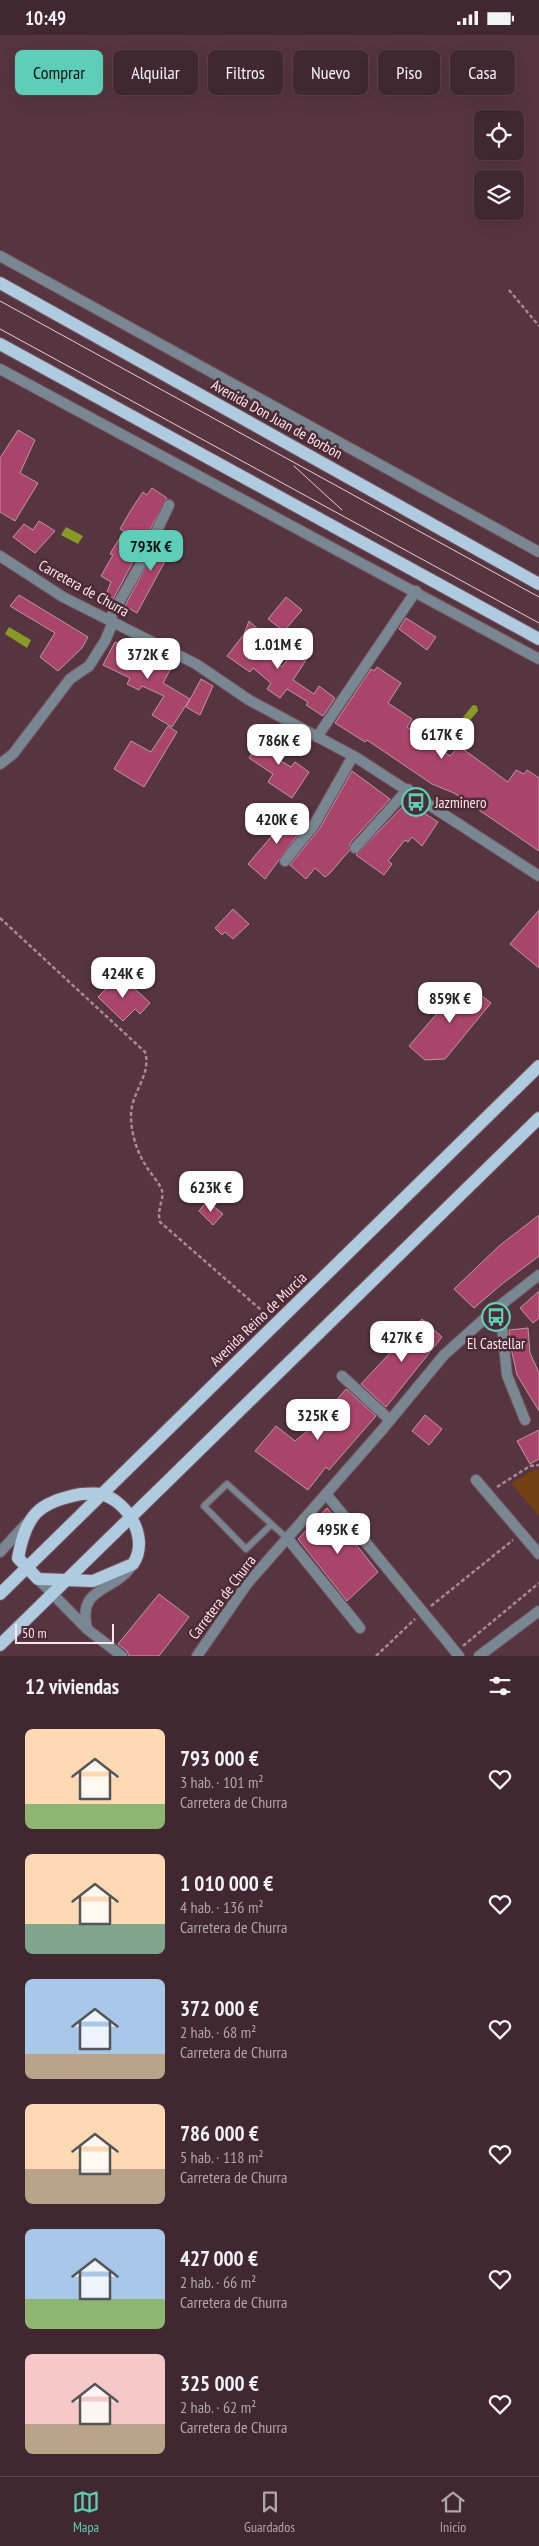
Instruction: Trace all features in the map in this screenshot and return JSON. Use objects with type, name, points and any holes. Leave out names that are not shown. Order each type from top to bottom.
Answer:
[{"type":"main road","name":"Avenida Don Juan de Borbón","points":[[0,283],[539,584]]},
{"type":"main road","points":[[0,343],[539,639]]},
{"type":"main road","name":"Avenida Reino de Murcia","points":[[0,1594],[23,1563],[102,1494],[539,1066]]},
{"type":"main road","points":[[0,1645],[539,1118]]},
{"type":"main road","points":[[81,1494],[102,1494],[131,1517],[137,1526],[140,1545],[133,1564],[93,1581],[65,1581],[38,1579],[23,1563],[27,1523],[35,1512],[51,1502],[81,1494]]},
{"type":"street","points":[[0,256],[539,552]]},
{"type":"street","points":[[0,369],[416,591],[539,659]]},
{"type":"street","points":[[0,764],[13,754],[70,679],[88,666],[104,641],[111,621],[169,505]]},
{"type":"street","name":"Carretera de Churra","points":[[0,556],[63,597],[196,664],[249,700],[353,756],[408,789],[539,876]]},
{"type":"street","points":[[316,737],[416,591]]},
{"type":"street","points":[[285,861],[314,825],[353,756]]},
{"type":"street","points":[[355,848],[408,789]]},
{"type":"street","name":"Carretera de Churra","points":[[197,1656],[247,1584],[288,1539],[444,1355],[495,1309],[539,1275]]},
{"type":"street","points":[[495,1309],[502,1326],[507,1375],[525,1420]]},
{"type":"street","points":[[342,1376],[390,1420]]},
{"type":"street","points":[[476,1480],[539,1554]]},
{"type":"street","points":[[326,1494],[457,1654]]},
{"type":"street","points":[[23,1563],[1,1549],[27,1523]]},
{"type":"street","points":[[288,1539],[360,1628]]},
{"type":"street","points":[[87,1629],[84,1618],[88,1603],[94,1594],[128,1571],[133,1564]]},
{"type":"street","points":[[38,1579],[87,1629],[122,1656]]},
{"type":"street","points":[[479,1656],[539,1611]]},
{"type":"lane","points":[[271,1525],[246,1549],[204,1506],[226,1484],[288,1539]]},
{"type":"path","points":[[509,290],[539,326]]},
{"type":"path","points":[[0,918],[145,1052],[148,1061],[131,1112],[132,1137],[146,1167],[162,1189],[162,1197],[157,1212],[160,1222],[276,1324]]},
{"type":"path","points":[[488,1494],[530,1466],[539,1465]]},
{"type":"path","points":[[376,1656],[423,1612],[522,1533]]},
{"type":"path","points":[[457,1654],[539,1583]]},
{"type":"shaded area","points":[[66,527],[83,536],[78,544],[61,535]]},
{"type":"shaded area","points":[[9,627],[31,640],[27,648],[5,634]]},
{"type":"shaded area","points":[[473,705],[477,706],[478,711],[466,725],[462,725],[460,721]]},
{"type":"shaded area","points":[[534,1470],[539,1470],[539,1516],[511,1483]]},
{"type":"building","points":[[18,430],[35,440],[20,473],[38,483],[15,521],[0,512],[0,458]]},
{"type":"building","points":[[152,488],[167,498],[111,603],[104,599],[111,582],[101,576],[113,555],[110,554],[124,531],[120,529],[131,510],[143,492],[147,495]]},
{"type":"building","points":[[39,521],[55,531],[35,553],[13,537],[24,524],[33,530]]},
{"type":"building","points":[[164,532],[177,539],[137,613],[125,606]]},
{"type":"building","points":[[19,595],[88,637],[82,648],[58,671],[40,657],[55,633],[10,606]]},
{"type":"building","points":[[286,597],[302,610],[284,631],[268,619]]},
{"type":"building","points":[[406,618],[436,637],[427,650],[399,629]]},
{"type":"building","points":[[249,621],[261,632],[257,639],[267,649],[265,653],[282,667],[297,645],[310,654],[293,680],[314,694],[319,686],[335,698],[323,716],[306,705],[308,702],[287,689],[280,698],[267,689],[271,683],[253,668],[250,672],[227,656],[244,634]]},
{"type":"building","points":[[115,642],[171,668],[163,683],[190,699],[172,727],[152,715],[164,696],[142,686],[139,690],[127,684],[130,678],[103,665]]},
{"type":"building","points":[[377,667],[401,683],[388,703],[412,719],[407,727],[450,756],[459,746],[508,782],[516,770],[524,774],[527,770],[539,778],[539,851],[454,793],[432,784],[367,740],[365,742],[335,723],[371,669],[374,671]]},
{"type":"building","points":[[201,679],[213,686],[200,715],[186,707]]},
{"type":"building","points":[[271,725],[279,731],[266,752],[291,767],[295,762],[309,772],[292,798],[268,782],[273,774],[249,758]]},
{"type":"building","points":[[168,726],[177,732],[144,787],[114,769],[131,741],[151,752]]},
{"type":"building","points":[[352,771],[390,799],[350,843],[349,851],[330,873],[325,877],[315,868],[306,879],[290,865],[320,828]]},
{"type":"building","points":[[407,802],[438,822],[422,846],[412,837],[408,842],[405,840],[388,861],[392,864],[384,875],[356,855]]},
{"type":"building","points":[[293,811],[307,822],[265,879],[248,864]]},
{"type":"building","points":[[233,909],[249,924],[233,939],[225,932],[222,935],[215,928]]},
{"type":"building","points":[[539,910],[539,968],[510,944]]},
{"type":"building","points":[[120,975],[150,1003],[140,1014],[135,1009],[123,1021],[98,997]]},
{"type":"building","points":[[464,982],[491,1003],[445,1059],[425,1060],[409,1046]]},
{"type":"building","points":[[207,1201],[223,1214],[213,1225],[199,1211]]},
{"type":"building","points":[[539,1215],[539,1256],[474,1308],[454,1289],[499,1246]]},
{"type":"building","points":[[539,1291],[539,1318],[533,1323],[520,1308]]},
{"type":"building","points":[[422,1319],[442,1337],[386,1407],[361,1384]]},
{"type":"building","points":[[528,1328],[530,1353],[539,1373],[539,1411],[517,1375],[511,1348],[509,1330]]},
{"type":"building","points":[[346,1389],[376,1416],[329,1470],[326,1467],[308,1490],[255,1451],[276,1426],[295,1441],[316,1424]]},
{"type":"building","points":[[425,1415],[442,1429],[429,1445],[412,1431]]},
{"type":"building","points":[[539,1430],[539,1459],[530,1464],[517,1441]]},
{"type":"building","points":[[327,1508],[378,1572],[347,1601],[298,1539]]},
{"type":"building","points":[[159,1594],[189,1617],[159,1656],[129,1656],[127,1651],[118,1644]]},
{"type":"tram line","points":[[0,301],[539,597]]},
{"type":"tram line","points":[[0,329],[539,623]]},
{"type":"tram line","points":[[294,466],[342,510]]},
{"type":"place","name":"Jazminero","points":[[416,802]]},
{"type":"place","name":"El Castellar","points":[[496,1317]]}]
